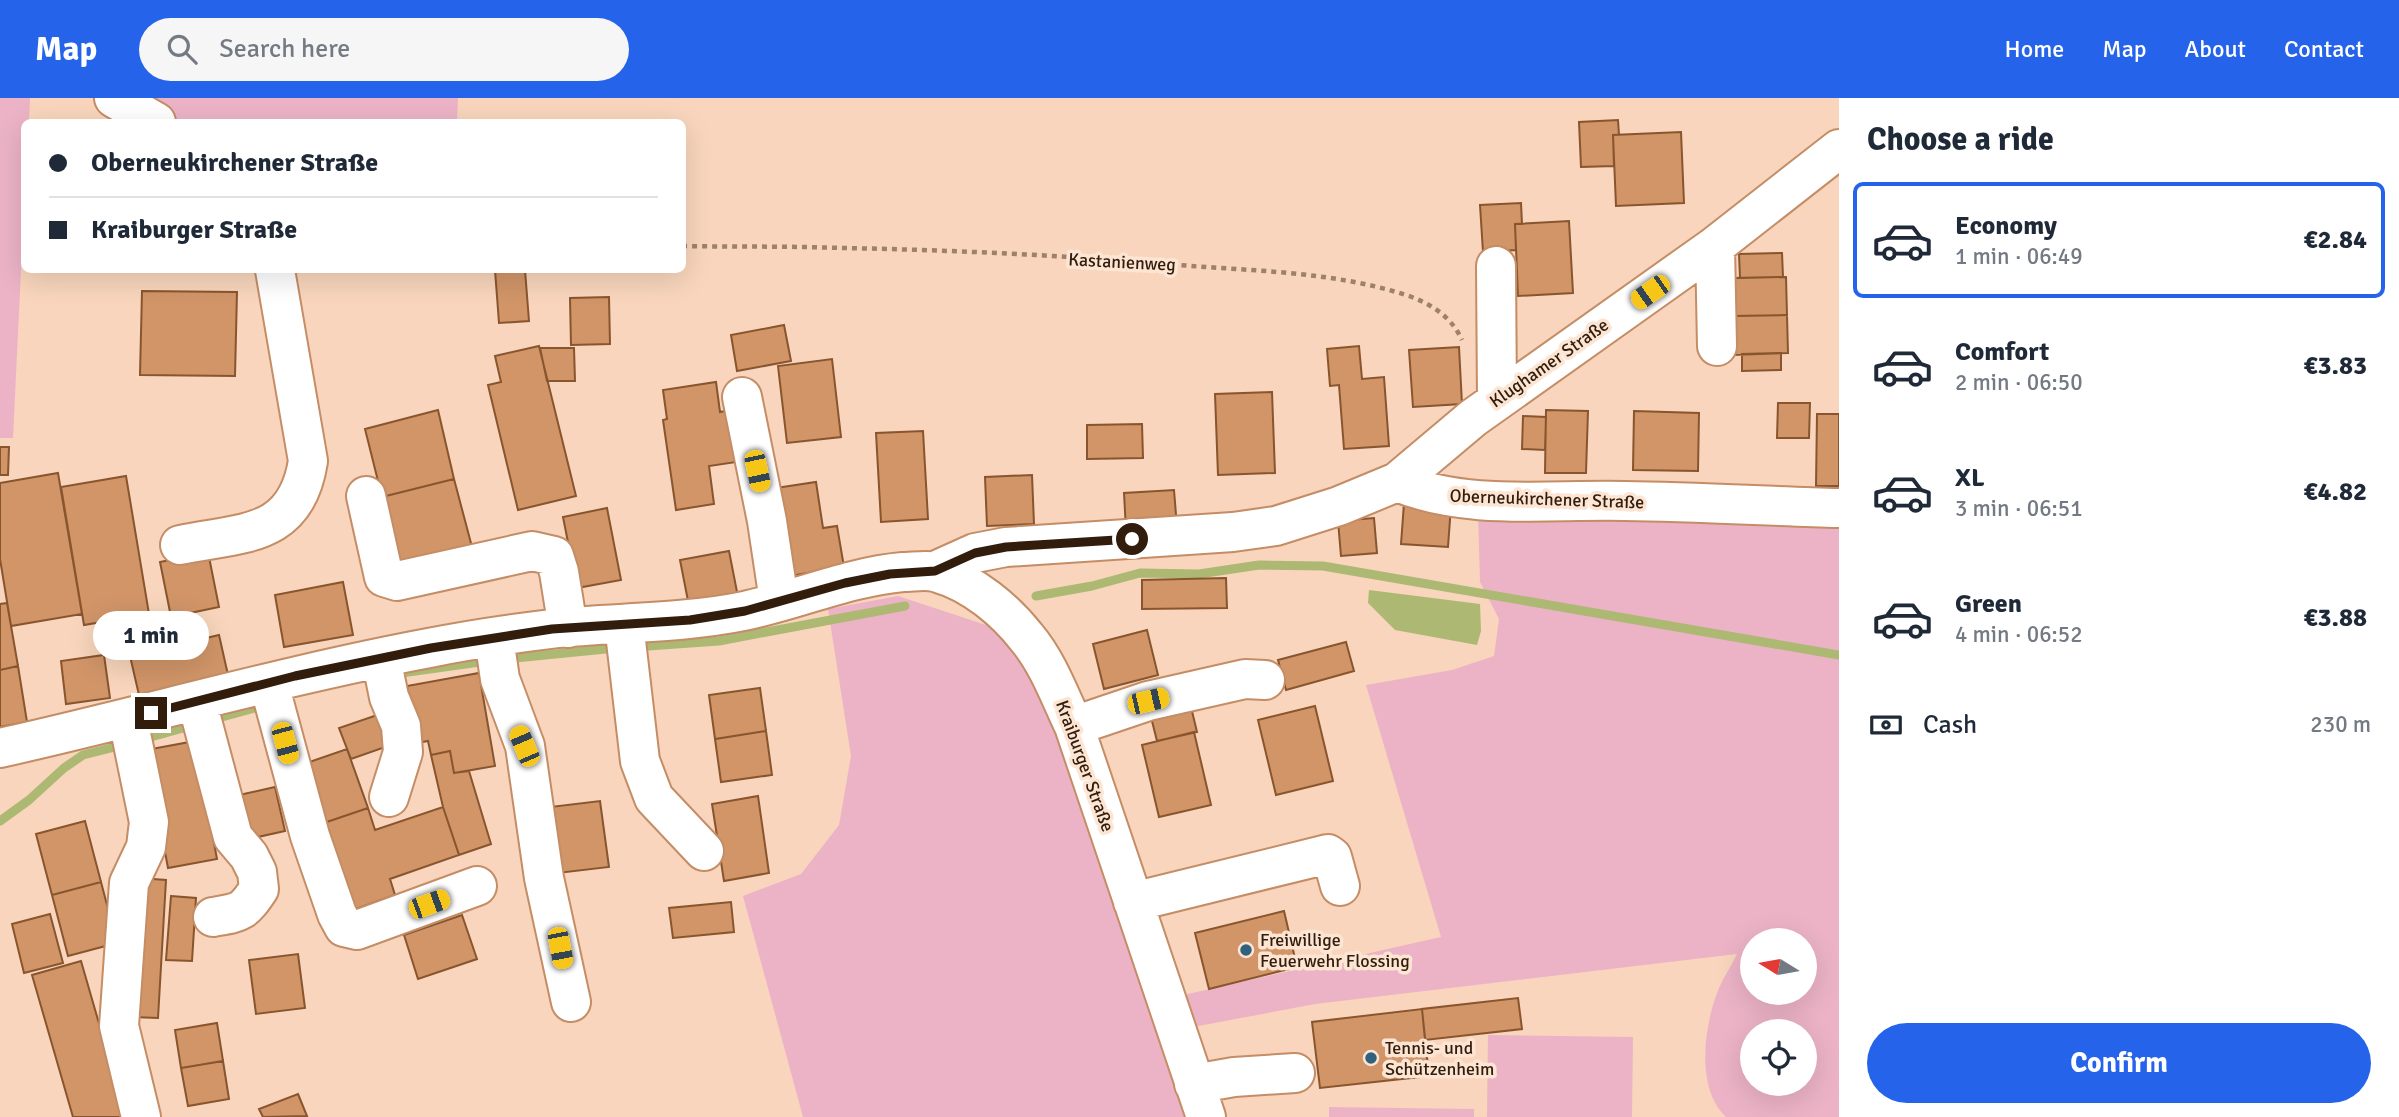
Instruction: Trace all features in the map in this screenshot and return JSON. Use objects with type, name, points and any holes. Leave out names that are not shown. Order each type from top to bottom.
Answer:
[{"type":"street","points":[[114,98],[151,119]]},
{"type":"street","name":"Klughamer Straße","points":[[1397,482],[1497,400],[1715,246],[1839,149]]},
{"type":"street","points":[[1715,246],[1717,346]]},
{"type":"street","points":[[1496,266],[1497,400]]},
{"type":"street","points":[[180,545],[264,528],[282,517],[297,500],[305,481],[307,461],[276,273]]},
{"type":"street","points":[[742,397],[767,521],[779,601]]},
{"type":"street","points":[[935,571],[975,553],[1006,547],[1233,532],[1276,526],[1339,506],[1397,482]]},
{"type":"street","name":"Oberneukirchener Straße","points":[[1397,482],[1424,493],[1468,500],[1624,500],[1839,508]]},
{"type":"street","points":[[366,495],[384,577],[397,581],[532,551],[541,552],[554,556],[569,628]]},
{"type":"street","name":"Kraiburger Straße","points":[[0,748],[132,735],[272,699],[295,676],[384,673],[431,648],[497,654],[569,628],[626,640],[690,620],[745,611],[845,583],[890,574],[935,571],[969,586],[1012,622],[1028,639],[1041,660],[1074,726],[1200,1100]]},
{"type":"street","points":[[626,640],[640,761],[654,798],[704,851]]},
{"type":"street","points":[[497,654],[524,746],[544,878],[571,1002]]},
{"type":"street","points":[[384,673],[401,726],[403,752],[388,797]]},
{"type":"street","points":[[1074,726],[1148,701],[1245,679],[1265,680]]},
{"type":"street","points":[[272,699],[310,836],[344,927],[357,930],[477,886]]},
{"type":"street","points":[[201,717],[233,837],[257,872],[259,889],[248,906],[240,912],[213,917]]},
{"type":"street","points":[[132,735],[149,822],[146,847],[129,883],[119,1026],[141,1117]]},
{"type":"street","points":[[1133,902],[1328,854],[1332,858],[1340,886]]},
{"type":"street","points":[[1200,1100],[1234,1077],[1295,1073]]},
{"type":"path","name":"Kastanienweg","points":[[686,246],[894,250],[1145,262],[1353,282],[1407,295],[1441,312],[1458,331],[1466,349]]},
{"type":"shaded area","points":[[0,98],[30,98],[29,119],[21,119],[21,271],[13,438],[0,438]]},
{"type":"shaded area","points":[[131,98],[458,98],[457,119],[165,119]]},
{"type":"shaded area","points":[[1478,511],[1839,523],[1839,1117],[1726,1117],[1716,1105],[1706,1073],[1706,1037],[1719,988],[1737,954],[1315,1004],[1188,1028],[1179,996],[1441,937],[1366,685],[1452,670],[1494,656],[1499,619],[1480,582]]},
{"type":"shaded area","points":[[1369,590],[1480,604],[1481,631],[1477,645],[1395,630],[1368,603]]},
{"type":"shaded area","points":[[898,596],[989,626],[1028,667],[1068,761],[1191,1117],[803,1117],[743,896],[801,874],[839,825],[851,756],[828,609]]},
{"type":"shaded area","points":[[1488,1035],[1633,1037],[1632,1117],[1487,1117]]},
{"type":"shaded area","points":[[1329,1107],[1474,1109],[1474,1117],[1329,1117]]},
{"type":"building","points":[[1618,120],[1619,135],[1613,135],[1614,166],[1581,167],[1579,122]]},
{"type":"building","points":[[1681,132],[1684,203],[1616,206],[1613,135]]},
{"type":"building","points":[[1521,203],[1522,224],[1515,224],[1516,250],[1483,252],[1480,205]]},
{"type":"building","points":[[1569,221],[1573,293],[1518,296],[1515,224]]},
{"type":"building","points":[[1782,253],[1783,277],[1740,278],[1739,254]]},
{"type":"building","points":[[495,273],[525,273],[529,321],[499,323]]},
{"type":"building","points":[[1786,277],[1787,315],[1733,316],[1732,278]]},
{"type":"building","points":[[142,291],[237,292],[235,376],[140,375]]},
{"type":"building","points":[[609,297],[610,344],[571,345],[570,298]]},
{"type":"building","points":[[1787,315],[1788,353],[1733,355],[1733,316]]},
{"type":"building","points":[[784,325],[791,361],[737,371],[731,335]]},
{"type":"building","points":[[539,346],[576,496],[518,510],[488,385],[501,382],[495,356]]},
{"type":"building","points":[[1359,346],[1362,379],[1384,377],[1389,446],[1344,449],[1339,385],[1330,386],[1327,349]]},
{"type":"building","points":[[1459,347],[1462,404],[1413,407],[1409,350]]},
{"type":"building","points":[[540,348],[574,348],[575,381],[547,381]]},
{"type":"building","points":[[1781,353],[1781,370],[1742,371],[1742,354]]},
{"type":"building","points":[[832,359],[841,437],[787,443],[778,366]]},
{"type":"building","points":[[716,382],[720,412],[736,409],[743,461],[709,466],[714,504],[676,510],[663,420],[667,419],[663,390]]},
{"type":"building","points":[[1272,392],[1275,473],[1218,475],[1215,394]]},
{"type":"building","points":[[1778,403],[1810,403],[1809,438],[1777,438]]},
{"type":"building","points":[[438,410],[454,479],[382,497],[365,429]]},
{"type":"building","points":[[1546,410],[1588,411],[1586,473],[1545,473]]},
{"type":"building","points":[[1634,411],[1699,413],[1698,471],[1633,470]]},
{"type":"building","points":[[1817,414],[1839,414],[1839,486],[1816,486]]},
{"type":"building","points":[[1523,416],[1546,417],[1545,450],[1522,449]]},
{"type":"building","points":[[1142,424],[1143,458],[1087,459],[1087,425]]},
{"type":"building","points":[[923,431],[928,519],[881,522],[876,433]]},
{"type":"building","points":[[0,447],[9,447],[8,475],[0,475]]},
{"type":"building","points":[[58,473],[82,614],[11,626],[0,559],[0,483]]},
{"type":"building","points":[[1032,475],[1034,524],[987,526],[985,477]]},
{"type":"building","points":[[126,476],[149,614],[84,625],[61,487]]},
{"type":"building","points":[[454,479],[472,547],[399,565],[382,497]]},
{"type":"building","points":[[816,482],[823,528],[837,526],[844,567],[784,577],[769,489]]},
{"type":"building","points":[[1174,490],[1177,527],[1126,530],[1124,493]]},
{"type":"building","points":[[1404,503],[1451,506],[1448,547],[1401,544]]},
{"type":"building","points":[[607,508],[621,580],[577,588],[563,517]]},
{"type":"building","points":[[1374,518],[1377,553],[1341,556],[1338,521]]},
{"type":"building","points":[[729,551],[738,597],[689,606],[680,560]]},
{"type":"building","points":[[208,552],[219,607],[171,617],[160,562]]},
{"type":"building","points":[[1226,578],[1227,608],[1142,609],[1142,580]]},
{"type":"building","points":[[343,582],[353,635],[284,647],[275,595]]},
{"type":"building","points":[[7,603],[18,666],[0,670],[0,604]]},
{"type":"building","points":[[1147,630],[1158,675],[1104,689],[1093,644]]},
{"type":"building","points":[[219,635],[228,675],[139,695],[130,656]]},
{"type":"building","points":[[1346,642],[1354,671],[1286,690],[1278,660]]},
{"type":"building","points":[[104,655],[110,698],[66,704],[61,661]]},
{"type":"building","points":[[18,666],[27,722],[0,727],[0,670]]},
{"type":"building","points":[[479,673],[495,766],[454,773],[450,751],[431,755],[428,741],[417,743],[407,686]]},
{"type":"building","points":[[760,688],[766,731],[715,739],[709,695]]},
{"type":"building","points":[[1315,706],[1333,781],[1276,795],[1258,720]]},
{"type":"building","points":[[1191,707],[1197,732],[1157,741],[1151,717]]},
{"type":"building","points":[[383,713],[394,744],[351,759],[339,728]]},
{"type":"building","points":[[766,731],[772,775],[721,782],[715,739]]},
{"type":"building","points":[[1194,732],[1211,805],[1159,817],[1142,745]]},
{"type":"building","points":[[195,741],[217,859],[168,868],[146,750]]},
{"type":"building","points":[[347,749],[368,808],[315,826],[295,767]]},
{"type":"building","points":[[450,751],[454,773],[469,771],[491,844],[459,855],[443,807],[431,755]]},
{"type":"building","points":[[275,787],[285,831],[249,839],[239,795]]},
{"type":"building","points":[[758,796],[769,873],[724,881],[712,804]]},
{"type":"building","points":[[600,801],[609,867],[558,873],[550,807]]},
{"type":"building","points":[[443,807],[459,855],[390,879],[395,895],[345,913],[315,826],[368,808],[375,830]]},
{"type":"building","points":[[85,821],[101,882],[52,895],[36,834]]},
{"type":"building","points":[[139,878],[166,880],[158,1018],[132,1017]]},
{"type":"building","points":[[101,882],[117,943],[68,956],[52,895]]},
{"type":"building","points":[[171,896],[196,898],[192,961],[166,960]]},
{"type":"building","points":[[731,902],[734,932],[673,938],[669,908]]},
{"type":"building","name":"Freiwillige Feuerwehr Flossing","points":[[1284,911],[1297,967],[1209,989],[1195,933]]},
{"type":"building","points":[[50,914],[63,963],[24,973],[12,924]]},
{"type":"building","points":[[462,915],[477,959],[418,979],[404,935]]},
{"type":"building","points":[[298,954],[305,1008],[256,1014],[249,960]]},
{"type":"building","points":[[81,961],[126,1117],[73,1117],[32,975]]},
{"type":"building","points":[[1518,998],[1522,1029],[1425,1040],[1422,1009]]},
{"type":"building","name":"Tennis- und Schützenheim","points":[[1422,1009],[1429,1076],[1320,1088],[1312,1022]]},
{"type":"building","points":[[217,1023],[223,1061],[181,1068],[175,1030]]},
{"type":"building","points":[[223,1061],[229,1099],[188,1106],[181,1068]]},
{"type":"building","points":[[298,1094],[307,1116],[263,1117],[259,1109]]},
{"type":"waterway","points":[[1036,596],[1092,586],[1140,573],[1199,574],[1259,565],[1323,566],[1839,655]]},
{"type":"waterway","points":[[634,647],[719,641],[905,606]]},
{"type":"waterway","points":[[505,659],[616,648]]},
{"type":"waterway","points":[[401,673],[487,661]]},
{"type":"waterway","points":[[211,720],[265,705]]},
{"type":"waterway","points":[[140,740],[194,725]]},
{"type":"waterway","points":[[0,821],[83,755],[123,745]]},
{"type":"place","name":"Freiwillige Feuerwehr Flossing","points":[[1246,950]]},
{"type":"place","name":"Tennis- und Schützenheim","points":[[1371,1058]]},
{"type":"route","points":[[151,713],[295,676],[431,648],[552,629],[690,620],[745,611],[845,583],[890,574],[935,571],[975,553],[1006,547],[1132,539]]}]
